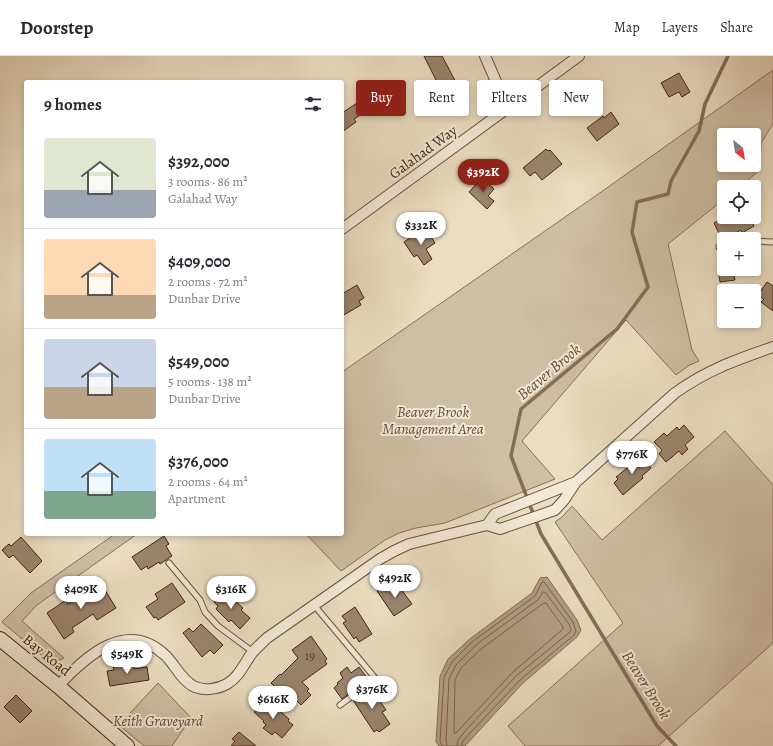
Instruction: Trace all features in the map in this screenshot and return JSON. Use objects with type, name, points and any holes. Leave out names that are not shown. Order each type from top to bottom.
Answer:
[{"type":"main road","name":"Bay Road","points":[[0,639],[58,686],[127,746]]},
{"type":"street","points":[[485,56],[495,80]]},
{"type":"street","name":"Galahad Way","points":[[541,84],[579,56]]},
{"type":"street","name":"Galahad Way","points":[[344,228],[498,116]]},
{"type":"street","points":[[58,686],[73,670],[94,652],[119,641],[135,640],[146,642],[157,648],[194,687],[204,689],[216,688],[227,684],[237,676],[253,652],[267,638],[380,559],[409,544],[487,525],[500,529],[555,510],[576,482],[675,393],[689,383],[717,368],[773,347]]},
{"type":"street","points":[[487,525],[495,514],[576,482]]},
{"type":"lane","points":[[761,241],[773,242]]},
{"type":"lane","points":[[169,563],[200,600],[204,612],[218,626],[253,652]]},
{"type":"lane","points":[[314,605],[376,679],[340,705]]},
{"type":"green space","name":"Beaver Brook Management Area","points":[[773,70],[773,124],[761,143],[761,128],[717,128],[717,172],[758,172],[748,180],[717,180],[717,205],[668,244],[692,350],[699,361],[688,366],[676,375],[626,320],[522,441],[555,479],[445,523],[416,528],[399,533],[385,540],[341,571],[308,536],[344,536],[344,371],[604,190]]},
{"type":"green space","points":[[725,431],[773,485],[773,643],[658,746],[525,746],[508,726],[623,623],[555,522],[572,506],[602,540]]},
{"type":"green space","points":[[112,536],[134,536],[37,605],[22,621],[64,658],[55,662],[47,660],[2,622],[31,593]]},
{"type":"green space","name":"Keith Graveyard","points":[[158,683],[191,718],[172,746],[144,746],[119,725]]},
{"type":"water","points":[[547,577],[577,620],[581,630],[577,637],[523,683],[465,746],[439,746],[436,742],[440,676],[448,659],[471,638],[532,593],[540,578]]},
{"type":"building","points":[[424,56],[442,56],[455,80],[436,80]]},
{"type":"building","points":[[679,73],[690,92],[682,97],[679,92],[669,97],[661,83]]},
{"type":"building","points":[[356,104],[356,116],[359,116],[354,119],[356,122],[344,131],[344,112]]},
{"type":"building","points":[[611,112],[619,124],[597,141],[587,128],[603,116],[604,118]]},
{"type":"building","points":[[546,149],[548,151],[550,150],[562,164],[542,180],[535,172],[530,176],[523,168]]},
{"type":"building","points":[[482,178],[494,189],[488,196],[494,201],[487,209],[469,192]]},
{"type":"building","points":[[717,221],[717,224],[753,224],[754,226],[744,232],[742,232],[741,230],[737,232],[718,232],[714,223]]},
{"type":"building","points":[[425,228],[435,243],[426,249],[432,259],[424,265],[417,255],[414,257],[404,242]]},
{"type":"building","points":[[719,276],[734,276],[735,280],[720,282]]},
{"type":"building","points":[[767,282],[773,286],[773,311],[761,302],[764,299],[761,297],[761,291]]},
{"type":"building","points":[[357,285],[364,298],[359,301],[361,305],[344,315],[344,293]]},
{"type":"building","points":[[684,425],[694,437],[685,445],[688,449],[682,455],[679,451],[666,462],[659,454],[662,450],[654,442],[664,433],[667,436],[677,427],[679,430]]},
{"type":"building","points":[[642,456],[651,468],[642,476],[643,478],[623,495],[614,483],[618,479],[616,477]]},
{"type":"building","points":[[164,536],[169,544],[166,546],[172,556],[160,564],[159,562],[148,569],[147,566],[141,570],[132,557]]},
{"type":"building","points":[[21,537],[42,561],[30,573],[13,555],[9,558],[2,550],[9,544],[11,546]]},
{"type":"building","points":[[93,583],[100,593],[105,590],[116,608],[97,620],[93,614],[72,628],[74,632],[64,639],[47,613],[66,600],[68,604],[83,593],[81,591]]},
{"type":"building","points":[[172,583],[185,602],[158,620],[156,617],[154,618],[146,607],[158,599],[155,594]]},
{"type":"building","points":[[397,584],[412,604],[394,616],[377,591],[386,585],[389,590]]},
{"type":"building","points":[[224,591],[243,608],[241,610],[250,618],[240,629],[231,620],[229,622],[216,609],[218,606],[214,602]]},
{"type":"building","points":[[355,607],[372,634],[359,642],[356,637],[354,639],[343,623],[346,621],[342,616]]},
{"type":"building","points":[[201,624],[223,645],[214,654],[210,650],[202,657],[183,633],[189,628],[193,632]]},
{"type":"building","points":[[311,636],[327,659],[325,661],[327,664],[302,682],[309,689],[307,691],[311,695],[301,705],[291,695],[288,699],[271,683],[298,658],[292,650]]},
{"type":"building","points":[[133,664],[134,669],[147,667],[149,680],[110,686],[107,671],[114,670],[113,667]]},
{"type":"building","points":[[347,667],[351,673],[359,667],[368,679],[342,699],[334,688],[343,678],[340,673]]},
{"type":"building","points":[[371,688],[386,710],[382,712],[390,724],[379,732],[377,730],[374,732],[353,700]]},
{"type":"building","points":[[16,695],[32,711],[20,723],[4,707]]},
{"type":"building","points":[[264,700],[289,719],[288,721],[293,725],[282,738],[275,732],[272,735],[263,728],[266,725],[263,722],[264,721],[254,712]]},
{"type":"building","points":[[239,732],[256,746],[231,746],[235,741],[232,739]]},
{"type":"waterway","name":"Beaver Brook","points":[[676,746],[657,726],[541,534],[511,456],[521,409],[617,329],[648,287],[632,232],[637,202],[668,194],[671,181],[699,131],[705,104],[728,56]]}]
